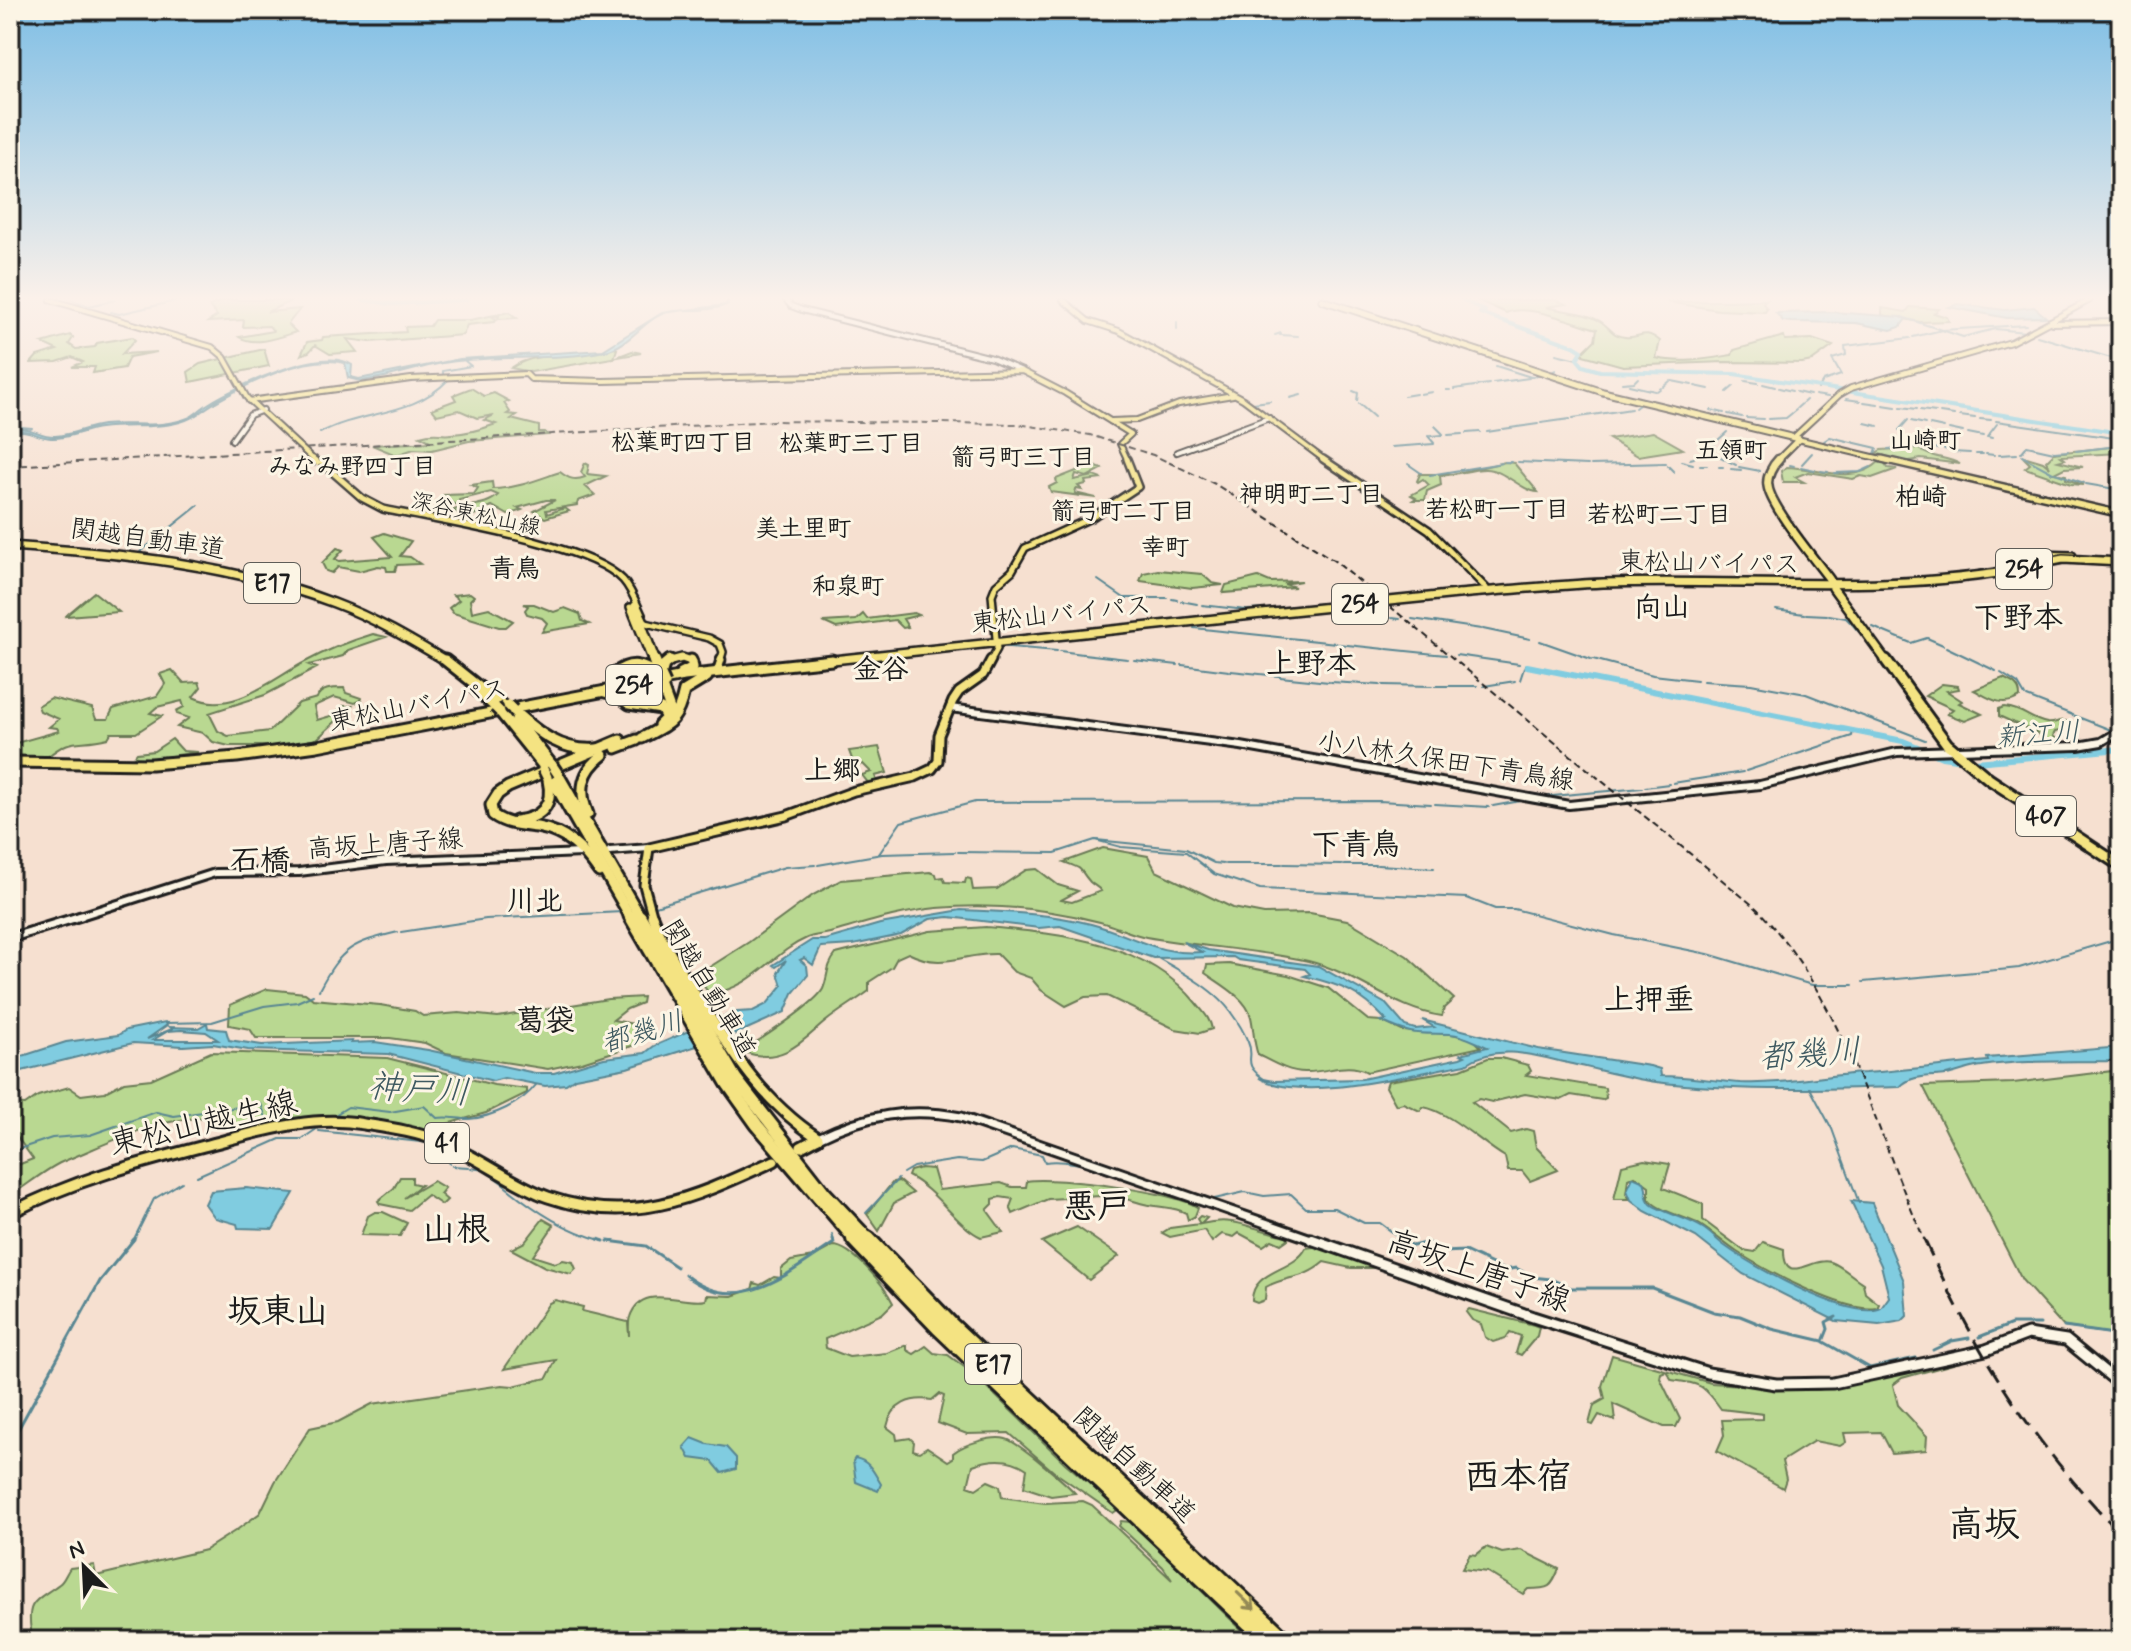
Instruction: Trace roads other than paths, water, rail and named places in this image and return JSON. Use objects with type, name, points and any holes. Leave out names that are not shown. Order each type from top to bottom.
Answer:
[{"type":"highway","points":[[1557,377],[1603,392],[1796,439]]},
{"type":"highway","name":"東松山バイパス","points":[[1796,439],[1773,465],[1766,482],[1770,496],[1831,584]]},
{"type":"highway","name":"関越自動車道","points":[[10,547],[162,561],[284,586],[334,602],[401,632],[444,657],[504,708],[617,875],[623,899]]},
{"type":"highway","name":"関越自動車道","points":[[10,547],[159,564],[230,577],[304,597],[366,620],[413,644],[504,708],[549,772],[623,899],[813,1194],[911,1300],[1268,1641]]},
{"type":"highway","points":[[2095,561],[2075,558],[2120,561]]},
{"type":"highway","name":"東松山バイパス","points":[[1457,593],[1486,588],[1596,581],[1831,584],[1951,579],[2063,559],[2120,561]]},
{"type":"highway","name":"東松山バイパス","points":[[10,760],[146,762],[240,755],[718,671],[1457,593],[1583,583],[1952,581],[2060,561],[2120,561]]},
{"type":"highway","points":[[1951,579],[2030,562]]},
{"type":"highway","name":"407","points":[[1831,584],[1954,748],[2121,864]]},
{"type":"highway","points":[[635,606],[662,679],[670,713],[659,728]]},
{"type":"highway","name":"東松山バイパス","points":[[718,671],[998,641]]},
{"type":"highway","points":[[722,659],[726,665],[737,667]]},
{"type":"highway","points":[[504,708],[546,738],[566,747],[591,750],[638,737],[677,718],[687,687],[718,671]]},
{"type":"highway","name":"東松山バイパス","points":[[10,760],[119,764],[237,757],[317,746],[662,679]]},
{"type":"highway","points":[[577,696],[611,693],[629,704],[661,709],[666,718],[659,728]]},
{"type":"highway","points":[[549,772],[551,801],[540,815],[511,820],[496,812],[496,801],[514,787],[622,742]]},
{"type":"highway","points":[[617,875],[608,848],[585,808],[582,786],[591,763],[622,742]]},
{"type":"highway","points":[[622,742],[508,787],[495,798],[490,808],[493,815],[504,822],[549,829],[571,838],[587,852],[623,899]]},
{"type":"highway","name":"関越自動車道","points":[[726,1063],[803,1166],[905,1278],[1287,1641]]},
{"type":"main road","name":"深谷東松山線","points":[[235,377],[261,411],[355,497],[381,510],[565,551],[605,568],[622,586],[662,679]]},
{"type":"main road","points":[[250,400],[443,377]]},
{"type":"main road","points":[[529,377],[603,381],[769,377]]},
{"type":"main road","points":[[610,851],[649,848],[786,816],[854,791],[924,774],[938,761],[939,735],[950,708],[959,692],[985,671],[997,649],[993,590],[1012,571],[1021,552],[1091,518],[1138,487],[1139,483],[1120,444],[1131,434],[1034,377]]},
{"type":"main road","points":[[1201,377],[1309,444],[1333,466],[1425,527],[1486,588]]},
{"type":"main road","points":[[1796,439],[1840,396],[1853,388],[1892,377]]},
{"type":"main road","points":[[1111,421],[1137,420],[1179,404],[1233,395]]},
{"type":"main road","points":[[232,440],[249,416],[261,411]]},
{"type":"main road","points":[[1177,452],[1269,418]]},
{"type":"main road","points":[[1796,439],[2121,513]]},
{"type":"main road","name":"深谷東松山線","points":[[320,463],[362,498],[383,509],[561,548],[594,559],[623,580],[646,623],[717,642],[723,649],[722,659]]},
{"type":"main road","name":"深谷東松山線","points":[[644,632],[669,630]]},
{"type":"main road","points":[[718,671],[722,659]]},
{"type":"main road","points":[[662,679],[621,680],[614,673],[622,666],[636,663],[648,665],[662,679],[661,693],[654,700],[635,703],[627,699],[632,690],[662,679]]},
{"type":"main road","name":"小八林久保田下青鳥線","points":[[950,708],[1241,746],[1569,805],[1760,785],[1890,753],[1954,748],[2078,746],[2101,742],[2121,730]]},
{"type":"main road","points":[[649,848],[645,873],[646,899],[668,969],[726,1063],[818,1138],[801,1147]]},
{"type":"main road","name":"高坂上唐子線","points":[[10,938],[208,874],[301,871],[386,861],[582,853]]},
{"type":"main road","name":"高坂上唐子線","points":[[818,1138],[857,1120],[891,1112],[932,1111],[961,1117],[1519,1312],[1668,1362],[1730,1378],[1786,1385],[1833,1383],[1986,1350],[2028,1334],[2066,1340],[2121,1385]]},
{"type":"main road","name":"東松山越生線","points":[[10,1213],[98,1174],[263,1131],[315,1122],[362,1123],[440,1141],[547,1197],[597,1209],[639,1209],[695,1197],[774,1161]]},
{"type":"water","points":[[265,377],[190,418],[175,423],[100,428],[57,438],[23,431],[10,432],[27,429],[55,436],[103,425],[178,421],[191,417],[205,406]]},
{"type":"water","points":[[348,377],[384,377],[360,381]]},
{"type":"water","points":[[961,910],[1059,917],[1091,924],[1172,951],[1202,952],[1183,942],[1208,950],[1318,966],[1386,1004],[1405,1026],[1415,1029],[1434,1027],[1422,1020],[1538,1049],[1650,1066],[1660,1069],[1661,1076],[1772,1083],[1988,1061],[1987,1058],[2121,1047],[2121,1056],[2112,1061],[1998,1064],[1916,1078],[1900,1087],[1778,1089],[1656,1082],[1505,1052],[1478,1057],[1466,1064],[1390,1079],[1303,1088],[1259,1078],[1274,1081],[1362,1079],[1460,1058],[1465,1056],[1461,1054],[1487,1047],[1465,1037],[1415,1033],[1392,1026],[1381,1021],[1386,1020],[1359,996],[1340,986],[1304,976],[1310,974],[1305,969],[1233,957],[1153,958],[1060,926],[1039,928],[949,917],[930,919],[901,935],[853,945],[821,947],[813,965],[804,958],[800,960],[807,966],[808,975],[793,993],[785,1012],[738,1033],[627,1068],[575,1078],[566,1084],[545,1086],[504,1078],[493,1081],[388,1054],[248,1050],[213,1044],[133,1043],[10,1074],[10,1060],[66,1042],[118,1035],[126,1030],[165,1022],[167,1025],[147,1039],[172,1029],[170,1027],[198,1028],[207,1023],[208,1028],[226,1030],[229,1040],[262,1045],[375,1042],[535,1073],[554,1073],[604,1058],[645,1053],[654,1046],[716,1019],[737,1012],[753,1011],[767,1004],[782,986],[778,973],[786,960],[776,967],[773,965],[812,940],[825,940],[880,924]],"holes":[[[168,1031],[206,1032],[218,1040],[153,1040]]]},
{"type":"water","points":[[1633,1177],[1644,1182],[1651,1204],[1701,1227],[1757,1266],[1826,1300],[1867,1310],[1881,1308],[1889,1297],[1881,1265],[1851,1201],[1872,1203],[1904,1281],[1907,1316],[1902,1321],[1879,1325],[1836,1321],[1743,1274],[1696,1237],[1645,1211],[1631,1200],[1627,1190]]},
{"type":"water","points":[[246,1188],[294,1193],[273,1229],[238,1228],[237,1224],[215,1218],[205,1204],[211,1191]]},
{"type":"water","points":[[692,1438],[726,1447],[736,1458],[736,1469],[722,1473],[712,1461],[690,1458],[684,1447]]},
{"type":"water","points":[[855,1458],[874,1472],[881,1484],[878,1491],[856,1482]]},
{"type":"waterway","points":[[1754,377],[2121,433]]},
{"type":"waterway","points":[[1818,389],[1823,381],[1835,377]]},
{"type":"waterway","points":[[1493,383],[1529,378]]},
{"type":"waterway","points":[[1622,383],[1634,382],[1638,378]]},
{"type":"waterway","points":[[320,433],[419,401],[448,380]]},
{"type":"waterway","points":[[1663,387],[1670,381]]},
{"type":"waterway","points":[[1672,381],[1692,385]]},
{"type":"waterway","points":[[1745,381],[1758,383]]},
{"type":"waterway","points":[[1454,389],[1489,384]]},
{"type":"waterway","points":[[1763,384],[1775,387]]},
{"type":"waterway","points":[[1629,385],[1655,391]]},
{"type":"waterway","points":[[1695,386],[1709,389]]},
{"type":"waterway","points":[[1727,392],[1734,386]]},
{"type":"waterway","points":[[1657,391],[1661,388]]},
{"type":"waterway","points":[[1779,388],[1792,391]]},
{"type":"waterway","points":[[1353,391],[1358,393],[1357,401]]},
{"type":"waterway","points":[[1420,394],[1432,392]]},
{"type":"waterway","points":[[1796,392],[1810,395]]},
{"type":"waterway","points":[[1404,396],[1416,394]]},
{"type":"waterway","points":[[1290,398],[1301,395]]},
{"type":"waterway","points":[[1815,395],[1828,397]]},
{"type":"waterway","points":[[1846,399],[1860,401]]},
{"type":"waterway","points":[[1797,408],[1806,400]]},
{"type":"waterway","points":[[1253,403],[1270,401]]},
{"type":"waterway","points":[[1864,402],[1878,404]]},
{"type":"waterway","points":[[1359,404],[1374,417]]},
{"type":"waterway","points":[[1635,408],[1640,404]]},
{"type":"waterway","points":[[1883,405],[1896,407]]},
{"type":"waterway","points":[[1901,407],[1917,409]]},
{"type":"waterway","points":[[1573,418],[1631,409]]},
{"type":"waterway","points":[[1711,410],[1724,413]]},
{"type":"waterway","points":[[1768,419],[1786,418],[1796,410]]},
{"type":"waterway","points":[[1920,410],[1936,412]]},
{"type":"waterway","points":[[1940,413],[1954,415]]},
{"type":"waterway","points":[[1728,414],[1742,417]]},
{"type":"waterway","points":[[1960,416],[1975,418]]},
{"type":"waterway","points":[[1746,418],[1763,419]]},
{"type":"waterway","points":[[1541,423],[1570,419]]},
{"type":"waterway","points":[[1980,419],[1991,420]]},
{"type":"waterway","points":[[1899,430],[1908,420]]},
{"type":"waterway","points":[[1911,421],[1925,424]]},
{"type":"waterway","points":[[1996,421],[2121,439]]},
{"type":"waterway","points":[[1865,423],[1878,426]]},
{"type":"waterway","points":[[1503,429],[1538,424]]},
{"type":"waterway","points":[[1987,437],[1997,424]]},
{"type":"waterway","points":[[1930,425],[1944,428]]},
{"type":"waterway","points":[[10,426],[32,428]]},
{"type":"waterway","points":[[1435,426],[1443,434]]},
{"type":"waterway","points":[[1949,429],[1963,432]]},
{"type":"waterway","points":[[1487,432],[1500,430]]},
{"type":"waterway","points":[[1466,433],[1480,432]]},
{"type":"waterway","points":[[1708,449],[1727,432]]},
{"type":"waterway","points":[[1968,433],[1983,436]]},
{"type":"waterway","points":[[1448,435],[1462,434]]},
{"type":"waterway","points":[[1431,436],[1443,435]]},
{"type":"waterway","points":[[1428,436],[1434,443]]},
{"type":"waterway","points":[[1824,441],[1830,437],[1877,448],[1875,454]]},
{"type":"waterway","points":[[1988,437],[1992,438]]},
{"type":"waterway","points":[[2115,446],[2121,443]]},
{"type":"waterway","points":[[1391,447],[1434,444]]},
{"type":"waterway","points":[[2027,446],[2054,452],[2068,451]]},
{"type":"waterway","points":[[1888,449],[1907,447]]},
{"type":"waterway","points":[[1913,447],[1928,447]]},
{"type":"waterway","points":[[2021,453],[2026,447]]},
{"type":"waterway","points":[[2076,451],[2109,447]]},
{"type":"waterway","points":[[1934,448],[1939,449]]},
{"type":"waterway","points":[[1944,449],[1949,450]]},
{"type":"waterway","points":[[1710,451],[1726,460]]},
{"type":"waterway","points":[[1953,452],[1970,453]]},
{"type":"waterway","points":[[1802,464],[1812,453]]},
{"type":"waterway","points":[[1976,454],[1983,454]]},
{"type":"waterway","points":[[1986,454],[1994,455]]},
{"type":"waterway","points":[[1999,455],[2017,454]]},
{"type":"waterway","points":[[1708,456],[1713,455]]},
{"type":"waterway","points":[[2022,456],[2053,473]]},
{"type":"waterway","points":[[1690,459],[1694,458]]},
{"type":"waterway","points":[[1681,461],[1693,464]]},
{"type":"waterway","points":[[1728,461],[1736,465]]},
{"type":"waterway","points":[[1505,462],[1511,462]]},
{"type":"waterway","points":[[1518,462],[1588,465]]},
{"type":"waterway","points":[[1430,475],[1502,463]]},
{"type":"waterway","points":[[1591,465],[1666,463]]},
{"type":"waterway","points":[[1408,464],[1421,473]]},
{"type":"waterway","points":[[1700,465],[1707,465]]},
{"type":"waterway","points":[[1790,465],[1794,466]]},
{"type":"waterway","points":[[1668,466],[1674,472]]},
{"type":"waterway","points":[[1739,467],[1760,471]]},
{"type":"waterway","points":[[1801,467],[1815,470]]},
{"type":"waterway","points":[[1835,473],[1860,472],[1871,467]]},
{"type":"waterway","points":[[1731,469],[1741,470]]},
{"type":"waterway","points":[[1821,471],[1828,472]]},
{"type":"waterway","points":[[2055,473],[2084,483]]},
{"type":"waterway","points":[[2086,484],[2121,490]]},
{"type":"waterway","points":[[140,552],[199,505]]},
{"type":"waterway","points":[[1098,580],[1124,598],[1167,598]]},
{"type":"waterway","points":[[1172,599],[1177,600]]},
{"type":"waterway","points":[[1181,601],[1197,604]]},
{"type":"waterway","points":[[1202,605],[1246,610]]},
{"type":"waterway","points":[[1248,610],[1290,608]]},
{"type":"waterway","points":[[1336,609],[1339,619],[1365,622],[1366,617],[1389,618]]},
{"type":"waterway","points":[[1776,610],[1804,614]]},
{"type":"waterway","points":[[1806,614],[1827,615]]},
{"type":"waterway","points":[[1829,615],[1846,618],[1850,622]]},
{"type":"waterway","points":[[1392,618],[1400,619]]},
{"type":"waterway","points":[[1412,619],[1433,622]]},
{"type":"waterway","points":[[1435,622],[1481,629]]},
{"type":"waterway","points":[[1852,624],[1859,632]]},
{"type":"waterway","points":[[1873,627],[1880,630]]},
{"type":"waterway","points":[[1194,628],[1240,633]]},
{"type":"waterway","points":[[1483,629],[1530,639]]},
{"type":"waterway","points":[[1882,631],[1911,643],[1927,638],[1943,645]]},
{"type":"waterway","points":[[1241,633],[1287,638]]},
{"type":"waterway","points":[[1289,638],[1336,643]]},
{"type":"waterway","points":[[1540,641],[1591,659]]},
{"type":"waterway","points":[[1338,644],[1385,649]]},
{"type":"waterway","points":[[997,646],[1057,651]]},
{"type":"waterway","points":[[1946,647],[1996,671]]},
{"type":"waterway","points":[[1387,649],[1435,654]]},
{"type":"waterway","points":[[1060,651],[1083,654]]},
{"type":"waterway","points":[[1084,654],[1127,659]]},
{"type":"waterway","points":[[1436,654],[1446,655]]},
{"type":"waterway","points":[[1456,655],[1519,664]]},
{"type":"waterway","points":[[1593,659],[1653,675],[1697,680]]},
{"type":"waterway","points":[[1134,660],[1178,665]]},
{"type":"waterway","points":[[1182,665],[1229,671]]},
{"type":"waterway","points":[[1520,680],[1525,665]]},
{"type":"waterway","name":"新江川","points":[[1527,666],[1903,741],[1942,757],[1976,762],[2121,749]]},
{"type":"waterway","points":[[1231,671],[1279,676]]},
{"type":"waterway","points":[[2001,673],[2018,684],[2025,696]]},
{"type":"waterway","points":[[1280,677],[1329,682]]},
{"type":"waterway","points":[[1484,686],[1515,681]]},
{"type":"waterway","points":[[1703,681],[1751,684],[1806,694],[1925,740]]},
{"type":"waterway","points":[[1331,682],[1380,685]]},
{"type":"waterway","points":[[1383,685],[1432,686]]},
{"type":"waterway","points":[[1435,686],[1477,686]]},
{"type":"waterway","name":"新江川","points":[[2027,697],[2111,730]]},
{"type":"waterway","points":[[1746,771],[1852,736],[1853,731]]},
{"type":"waterway","points":[[1673,783],[1743,772]]},
{"type":"waterway","points":[[1645,787],[1669,784]]},
{"type":"waterway","points":[[1541,797],[1642,788]]},
{"type":"waterway","points":[[1493,806],[1526,800]]},
{"type":"waterway","points":[[879,854],[901,822],[975,802],[1379,801],[1431,804]]},
{"type":"waterway","points":[[1435,804],[1489,807]]},
{"type":"waterway","points":[[958,852],[1055,853],[1095,840],[1121,847],[1186,852],[1214,874],[1260,889],[1467,898],[1495,909],[1514,909],[1614,935],[1708,954],[1812,985],[1853,985]]},
{"type":"waterway","points":[[1096,840],[1186,849],[1214,863],[1223,864]]},
{"type":"waterway","points":[[818,865],[882,854],[955,852]]},
{"type":"waterway","points":[[1225,864],[1282,864]]},
{"type":"waterway","points":[[1284,864],[1342,865]]},
{"type":"waterway","points":[[652,907],[785,867],[815,865]]},
{"type":"waterway","points":[[1344,865],[1375,865]]},
{"type":"waterway","points":[[1377,865],[1434,868]]},
{"type":"waterway","points":[[401,932],[486,919],[622,912]]},
{"type":"waterway","points":[[319,990],[334,965],[350,949],[398,932]]},
{"type":"waterway","points":[[1999,970],[2019,968],[2121,938]]},
{"type":"waterway","name":"都幾川","points":[[1156,957],[1197,982],[1226,1005],[1246,1038],[1252,1068],[1264,1079]]},
{"type":"waterway","points":[[1863,982],[1997,970]]},
{"type":"waterway","points":[[166,1023],[212,1022],[264,1006],[297,1002],[313,995]]},
{"type":"waterway","name":"神戸川","points":[[328,1119],[348,1107],[390,1112],[424,1106],[437,1118],[478,1118],[515,1103],[536,1085]]},
{"type":"waterway","points":[[1810,1088],[1832,1129],[1859,1203]]},
{"type":"waterway","points":[[10,1152],[52,1138],[90,1135],[156,1112],[174,1116],[261,1104],[269,1126]]},
{"type":"waterway","name":"神戸川","points":[[197,1176],[280,1139],[302,1139],[324,1124]]},
{"type":"waterway","points":[[319,1131],[430,1143],[444,1150],[450,1164]]},
{"type":"waterway","points":[[903,1173],[913,1167],[957,1160],[982,1162],[1012,1149],[1042,1155],[1045,1162],[1099,1169],[1196,1203]]},
{"type":"waterway","points":[[452,1166],[469,1167]]},
{"type":"waterway","points":[[471,1168],[484,1170],[505,1185]]},
{"type":"waterway","points":[[866,1213],[898,1179]]},
{"type":"waterway","name":"神戸川","points":[[134,1239],[154,1199],[182,1182]]},
{"type":"waterway","points":[[506,1187],[552,1220],[604,1241]]},
{"type":"waterway","points":[[1210,1200],[1245,1192],[1264,1196],[1291,1194],[1306,1208],[1334,1208],[1364,1223],[1380,1223],[1404,1241]]},
{"type":"waterway","points":[[832,1234],[834,1241]]},
{"type":"waterway","name":"神戸川","points":[[10,1444],[100,1281],[134,1239]]},
{"type":"waterway","points":[[685,1275],[705,1287],[724,1292],[743,1292],[780,1278],[834,1243],[833,1239]]},
{"type":"waterway","points":[[1400,1239],[1413,1246],[1428,1242],[1443,1252],[1465,1251],[1505,1270],[1516,1268],[1532,1277],[1551,1279],[1571,1288],[1652,1288],[1714,1312],[1740,1316],[1772,1329],[1823,1341]]},
{"type":"waterway","points":[[614,1241],[608,1241],[646,1246],[677,1267]]},
{"type":"waterway","points":[[1824,1339],[1828,1329],[1826,1322],[1836,1317]]},
{"type":"waterway","points":[[1979,1337],[2012,1324],[2040,1324]]},
{"type":"waterway","points":[[2064,1327],[2121,1335]]},
{"type":"waterway","points":[[1933,1350],[1952,1341],[1969,1338]]},
{"type":"waterway","points":[[1824,1342],[1870,1368],[1916,1358]]},
{"type":"tunnel","points":[[633,736],[638,734]]},
{"type":"railway","points":[[10,466],[773,421],[1017,424],[1090,435],[1153,455],[1215,484],[1336,562],[1756,908],[1786,944],[1835,1023],[1925,1241]]},
{"type":"railway","points":[[1924,1239],[1965,1322],[2009,1396],[2060,1465],[2121,1534]]},
{"type":"district","name":"山崎町","points":[[1925,440]]},
{"type":"district","name":"松葉町四丁目","points":[[683,442]]},
{"type":"district","name":"松葉町三丁目","points":[[851,443]]},
{"type":"district","name":"五領町","points":[[1731,450]]},
{"type":"district","name":"箭弓町三丁目","points":[[1023,457]]},
{"type":"district","name":"みなみ野四丁目","points":[[352,466]]},
{"type":"district","name":"神明町二丁目","points":[[1311,494]]},
{"type":"district","name":"柏崎","points":[[1921,496]]},
{"type":"district","name":"若松町一丁目","points":[[1497,509]]},
{"type":"district","name":"箭弓町二丁目","points":[[1123,511]]},
{"type":"district","name":"若松町二丁目","points":[[1659,514]]},
{"type":"district","name":"美土里町","points":[[803,528]]},
{"type":"district","name":"幸町","points":[[1165,547]]},
{"type":"district","name":"青鳥","points":[[515,568]]},
{"type":"district","name":"和泉町","points":[[848,586]]},
{"type":"district","name":"向山","points":[[1662,606]]},
{"type":"district","name":"下野本","points":[[2018,617]]},
{"type":"district","name":"上野本","points":[[1311,663]]},
{"type":"district","name":"金谷","points":[[881,668]]},
{"type":"district","name":"上郷","points":[[832,769]]},
{"type":"district","name":"下青鳥","points":[[1356,844]]},
{"type":"district","name":"石橋","points":[[260,860]]},
{"type":"district","name":"川北","points":[[535,900]]},
{"type":"district","name":"上押垂","points":[[1649,999]]},
{"type":"district","name":"葛袋","points":[[545,1020]]},
{"type":"district","name":"悪戸","points":[[1097,1205]]},
{"type":"district","name":"山根","points":[[456,1228]]},
{"type":"district","name":"坂東山","points":[[278,1310]]},
{"type":"district","name":"西本宿","points":[[1518,1475]]},
{"type":"district","name":"高坂","points":[[1984,1523]]}]
